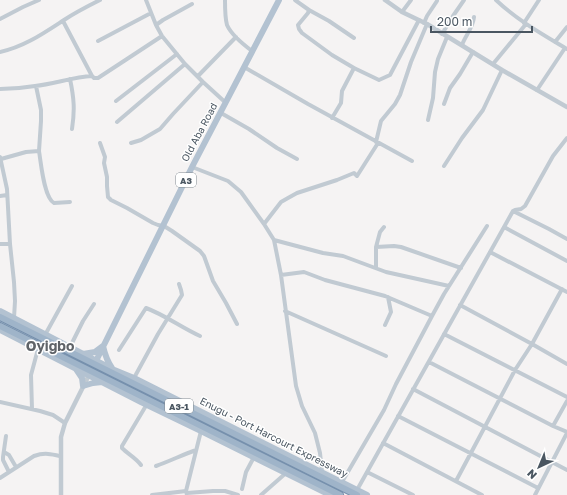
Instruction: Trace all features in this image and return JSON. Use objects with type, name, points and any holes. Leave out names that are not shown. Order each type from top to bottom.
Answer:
[{"type":"highway","name":"Enugu - Port Harcourt Expressway","points":[[0,317],[357,493]]},
{"type":"highway","name":"A3-1","points":[[0,326],[340,495]]},
{"type":"main road","name":"Old Aba Road","points":[[96,360],[164,226],[192,166],[221,113],[278,0]]},
{"type":"main road","name":"Enugu - Port Harcourt Expressway","points":[[0,311],[45,335],[342,482],[357,493],[367,495]]},
{"type":"main road","points":[[0,330],[330,495]]},
{"type":"main road","points":[[83,354],[95,352],[103,346],[106,358],[112,368]]},
{"type":"main road","points":[[75,368],[82,378],[83,386],[102,382]]},
{"type":"street","points":[[0,20],[23,6],[39,0]]},
{"type":"street","points":[[0,52],[36,39],[49,29],[100,0]]},
{"type":"street","points":[[146,0],[162,36],[185,64],[226,103]]},
{"type":"street","points":[[225,0],[228,28],[252,51]]},
{"type":"street","points":[[295,0],[354,38]]},
{"type":"street","points":[[385,0],[402,12],[426,24],[567,107]]},
{"type":"street","points":[[402,12],[412,0]]},
{"type":"street","points":[[428,120],[433,98],[435,72],[445,35],[453,16],[464,0]]},
{"type":"street","points":[[496,0],[506,10],[525,24],[566,48],[537,90]]},
{"type":"street","points":[[493,64],[525,24],[539,0]]},
{"type":"street","points":[[264,224],[281,202],[297,193],[354,173],[357,176],[377,143],[381,121],[395,104],[400,95],[426,24],[427,16],[437,1]]},
{"type":"street","points":[[156,25],[192,4]]},
{"type":"street","points":[[309,10],[298,23],[299,29],[308,38],[332,55],[379,80],[390,75],[419,20]]},
{"type":"street","points":[[98,41],[151,13]]},
{"type":"street","points":[[462,45],[472,26],[474,17]]},
{"type":"street","points":[[63,21],[92,76]]},
{"type":"street","points":[[555,42],[567,27]]},
{"type":"street","points":[[0,89],[36,86],[82,77],[92,76],[94,78],[98,78],[162,36]]},
{"type":"street","points":[[198,76],[236,37]]},
{"type":"street","points":[[444,104],[450,88],[473,52]]},
{"type":"street","points":[[116,101],[177,54]]},
{"type":"street","points":[[117,122],[185,64]]},
{"type":"street","points":[[244,67],[332,118],[412,161]]},
{"type":"street","points":[[332,118],[341,104],[342,91],[354,68]]},
{"type":"street","points":[[444,166],[462,138],[483,110],[502,70]]},
{"type":"street","points":[[70,79],[74,106],[72,129]]},
{"type":"street","points":[[131,143],[141,140],[160,129],[203,82]]},
{"type":"street","points":[[36,86],[41,110],[39,151],[43,178],[52,202],[70,202]]},
{"type":"street","points":[[221,113],[297,159]]},
{"type":"street","points":[[357,493],[383,443],[513,211],[521,209],[525,206],[553,156],[567,138]]},
{"type":"street","points":[[100,143],[107,177],[108,197],[153,223],[164,226],[200,251],[204,256],[213,281],[237,324]]},
{"type":"street","points":[[14,318],[14,282],[7,195],[0,158],[26,152],[39,151]]},
{"type":"street","points":[[192,166],[228,181],[241,192],[274,240],[281,275],[296,386],[302,406],[315,433],[320,453],[322,472]]},
{"type":"street","points":[[0,196],[7,195]]},
{"type":"street","points":[[513,211],[567,239]]},
{"type":"street","points":[[342,482],[384,410],[432,316],[487,226]]},
{"type":"street","points":[[376,268],[376,247],[380,232],[384,227]]},
{"type":"street","points":[[504,227],[567,261]]},
{"type":"street","points":[[274,240],[323,253],[344,256],[394,274],[449,286]]},
{"type":"street","points":[[0,244],[10,244]]},
{"type":"street","points":[[376,247],[401,247],[460,268]]},
{"type":"street","points":[[490,252],[567,292]]},
{"type":"street","points":[[281,275],[304,272],[326,280],[388,297],[432,316]]},
{"type":"street","points":[[134,378],[154,340],[182,295],[179,284]]},
{"type":"street","points":[[45,335],[72,286]]},
{"type":"street","points":[[456,481],[515,370],[532,344],[562,290]]},
{"type":"street","points":[[385,325],[391,312],[388,297]]},
{"type":"street","points":[[70,347],[83,321],[94,304]]},
{"type":"street","points":[[460,305],[567,364]]},
{"type":"street","points":[[119,350],[146,308],[168,318],[200,336]]},
{"type":"street","points":[[285,311],[386,356]]},
{"type":"street","points":[[444,334],[567,396]]},
{"type":"street","points":[[32,409],[30,375],[38,350]]},
{"type":"street","points":[[428,362],[567,433],[535,495]]},
{"type":"street","points":[[61,495],[60,456],[61,437],[64,423],[89,375]]},
{"type":"street","points":[[413,389],[567,470]]},
{"type":"street","points":[[553,426],[567,401]]},
{"type":"street","points":[[0,402],[53,415],[64,423]]},
{"type":"street","points":[[141,465],[136,459],[123,450],[122,446],[146,404]]},
{"type":"street","points":[[398,416],[538,488]]},
{"type":"street","points":[[186,493],[201,431]]},
{"type":"street","points":[[6,436],[3,460],[9,472]]},
{"type":"street","points":[[383,443],[482,495]]},
{"type":"street","points":[[156,466],[196,450]]},
{"type":"street","points":[[4,452],[10,455],[16,468]]},
{"type":"street","points":[[0,478],[34,456],[44,453],[60,456]]},
{"type":"street","points":[[242,489],[246,472],[254,457]]},
{"type":"street","points":[[367,472],[413,495]]},
{"type":"street","points":[[261,495],[286,473]]},
{"type":"street","points":[[152,495],[213,490],[225,491],[238,495]]},
{"type":"district","name":"Oyigbo","points":[[50,345]]}]
